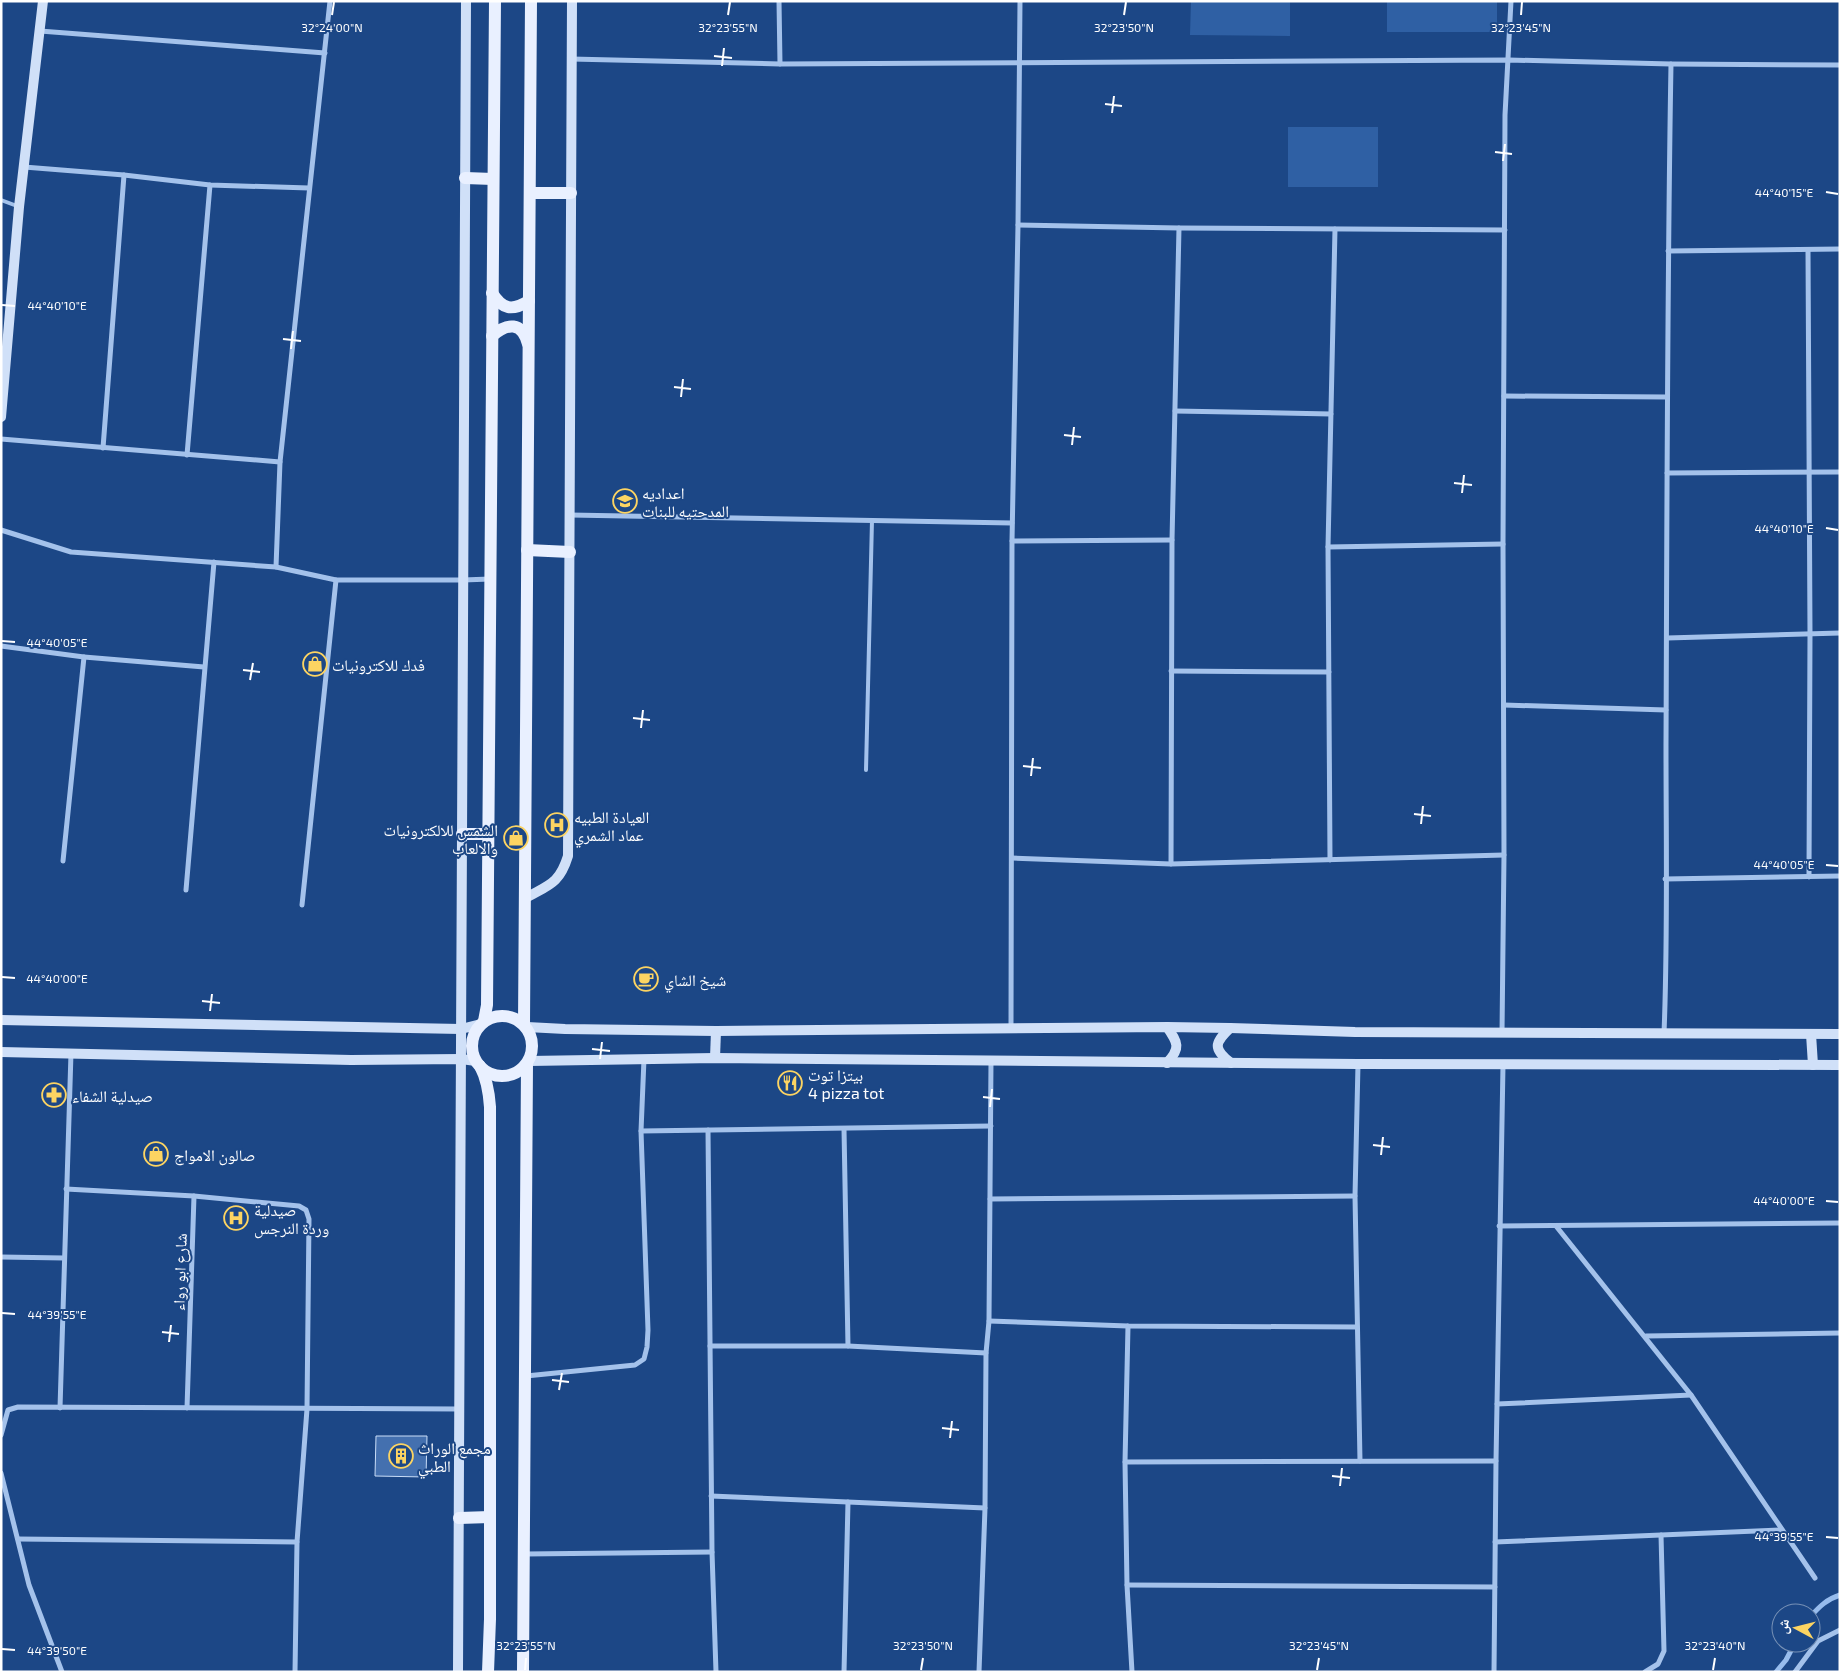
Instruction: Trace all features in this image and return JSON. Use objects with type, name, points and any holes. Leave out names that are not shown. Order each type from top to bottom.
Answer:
[{"type":"main road","points":[[488,1672],[490,1619],[490,1107],[485,1075],[473,1054],[473,1038],[486,1013],[495,1]]},
{"type":"main road","points":[[523,1672],[528,1063],[533,1044],[525,1025],[524,899],[532,1]]},
{"type":"main road","points":[[465,178],[493,179]]},
{"type":"main road","points":[[530,193],[571,193]]},
{"type":"main road","points":[[492,293],[503,306],[519,307],[529,302]]},
{"type":"main road","points":[[492,336],[499,329],[515,326],[522,331],[528,346]]},
{"type":"main road","points":[[527,550],[570,552]]},
{"type":"main road","points":[[462,834],[488,834]]},
{"type":"main road","points":[[483,1022],[500,1015],[509,1016],[525,1025]]},
{"type":"main road","points":[[478,1064],[487,1072],[504,1076],[520,1070],[528,1063]]},
{"type":"main road","points":[[459,1518],[490,1517]]},
{"type":"street","points":[[1,417],[19,207],[43,1]]},
{"type":"street","points":[[276,567],[280,462],[330,1]]},
{"type":"street","points":[[458,1672],[466,1]]},
{"type":"street","points":[[524,899],[555,881],[564,870],[568,856],[572,1]]},
{"type":"street","points":[[779,1],[780,64]]},
{"type":"street","points":[[1011,1028],[1012,523],[1020,1]]},
{"type":"street","points":[[1502,1033],[1505,115],[1511,1]]},
{"type":"street","points":[[40,30],[325,53]]},
{"type":"street","points":[[571,59],[780,64],[1508,60],[1671,64],[1840,65]]},
{"type":"street","points":[[1664,1034],[1667,956],[1665,878],[1668,638],[1666,473],[1671,64]]},
{"type":"street","points":[[24,167],[124,175],[210,185],[309,188]]},
{"type":"street","points":[[103,448],[124,175]]},
{"type":"street","points":[[187,455],[210,185]]},
{"type":"street","points":[[1018,225],[1505,230]]},
{"type":"street","points":[[1170,864],[1172,540],[1179,228]]},
{"type":"street","points":[[1330,860],[1328,547],[1335,229]]},
{"type":"street","points":[[1668,251],[1840,249]]},
{"type":"street","points":[[1808,250],[1809,877]]},
{"type":"street","points":[[1504,396],[1667,398]]},
{"type":"street","points":[[1175,410],[1331,414]]},
{"type":"street","points":[[1,439],[280,462]]},
{"type":"street","points":[[1666,473],[1840,472]]},
{"type":"street","points":[[570,515],[1012,523]]},
{"type":"street","points":[[1,530],[71,552],[276,567],[336,580],[490,579]]},
{"type":"street","points":[[1012,541],[1172,540]]},
{"type":"street","points":[[1328,547],[1503,544]]},
{"type":"street","points":[[186,890],[214,562]]},
{"type":"street","points":[[302,904],[336,580]]},
{"type":"street","points":[[1668,638],[1840,633]]},
{"type":"street","points":[[1,646],[84,657],[204,667]]},
{"type":"street","points":[[63,861],[84,657]]},
{"type":"street","points":[[1171,671],[1329,672]]},
{"type":"street","points":[[1504,705],[1666,710]]},
{"type":"street","points":[[1012,858],[1170,864],[1504,855]]},
{"type":"street","points":[[1665,878],[1840,876]]},
{"type":"street","points":[[1,1020],[461,1029],[483,1022]]},
{"type":"street","points":[[525,1025],[565,1029],[716,1031],[1167,1027],[1355,1032],[1840,1034]]},
{"type":"street","points":[[1167,1027],[1177,1046],[1176,1052],[1167,1063]]},
{"type":"street","points":[[1230,1028],[1219,1039],[1217,1048],[1230,1063]]},
{"type":"street","points":[[715,1058],[716,1031]]},
{"type":"street","points":[[1811,1034],[1813,1065]]},
{"type":"street","points":[[1,1052],[351,1060],[461,1059],[478,1064]]},
{"type":"street","points":[[60,1408],[71,1053]]},
{"type":"street","points":[[528,1063],[644,1058],[715,1058],[1167,1063],[1840,1065]]},
{"type":"street","points":[[524,1376],[635,1365],[644,1359],[648,1330],[641,1131],[644,1058]]},
{"type":"street","points":[[980,1672],[985,1508],[986,1353],[989,1321],[991,1061]]},
{"type":"street","points":[[1358,1064],[1354,1196],[1360,1462]]},
{"type":"street","points":[[1494,1672],[1499,1226],[1503,1065]]},
{"type":"street","points":[[641,1131],[991,1126]]},
{"type":"street","points":[[844,1129],[848,1346]]},
{"type":"street","points":[[708,1130],[711,1496],[716,1672]]},
{"type":"street","points":[[66,1189],[194,1196],[299,1206],[306,1210],[309,1218],[307,1409],[297,1542],[295,1672]]},
{"type":"street","name":"شارع ابو رواء","points":[[187,1408],[194,1196]]},
{"type":"street","points":[[990,1200],[1354,1196]]},
{"type":"street","points":[[1499,1226],[1840,1223]]},
{"type":"street","points":[[1556,1226],[1646,1336],[1691,1395],[1815,1578]]},
{"type":"street","points":[[1,1257],[64,1258]]},
{"type":"street","points":[[989,1321],[1128,1326],[1357,1327]]},
{"type":"street","points":[[1128,1326],[1125,1462],[1127,1585],[1132,1672]]},
{"type":"street","points":[[1646,1336],[1840,1333]]},
{"type":"street","points":[[710,1346],[848,1346],[986,1353]]},
{"type":"street","points":[[1497,1404],[1691,1395]]},
{"type":"street","points":[[1,1435],[8,1410],[18,1407],[459,1409]]},
{"type":"street","points":[[1125,1462],[1496,1461]]},
{"type":"street","points":[[1,1473],[29,1585],[62,1672]]},
{"type":"street","points":[[711,1496],[985,1508]]},
{"type":"street","points":[[844,1672],[848,1502]]},
{"type":"street","points":[[1496,1542],[1782,1530]]},
{"type":"street","points":[[1645,1672],[1658,1664],[1664,1651],[1661,1535]]},
{"type":"street","points":[[18,1539],[297,1542]]},
{"type":"street","points":[[524,1554],[712,1552]]},
{"type":"street","points":[[1127,1585],[1495,1586]]},
{"type":"street","points":[[1795,1672],[1818,1641],[1840,1630]]},
{"type":"lane","points":[[1,200],[19,207]]},
{"type":"lane","points":[[866,770],[872,520]]},
{"type":"shaded area","points":[[1191,1],[1290,1],[1290,36],[1190,35]]},
{"type":"shaded area","points":[[1387,1],[1497,1],[1497,32],[1387,32]]},
{"type":"shaded area","points":[[1288,127],[1378,127],[1378,187],[1288,187]]},
{"type":"building","name":"مجمع الوراث الطبي","points":[[376,1436],[427,1436],[426,1477],[375,1476]]},
{"type":"waterway","points":[[1821,1606],[1840,1595]]},
{"type":"waterway","points":[[1776,1672],[1790,1653]]},
{"type":"place","name":"اعداديه المدحتيه للبنات","points":[[625,501]]},
{"type":"place","name":"فدك للاكترونيات","points":[[315,664]]},
{"type":"place","name":"العيادة الطبيه عماد الشمري","points":[[557,825]]},
{"type":"place","name":"الشمس للالكترونيات والالعاب","points":[[516,838]]},
{"type":"place","name":"شيخ الشاي","points":[[646,979]]},
{"type":"place","name":"بيتزا توت 4 pizza tot","points":[[790,1083]]},
{"type":"place","name":"صيدلية الشفاء","points":[[54,1095]]},
{"type":"place","name":"صالون الامواج","points":[[156,1154]]},
{"type":"place","name":"صيدلية وردة النرجس","points":[[236,1218]]},
{"type":"place","name":"مجمع الوراث الطبي","points":[[401,1456]]}]
